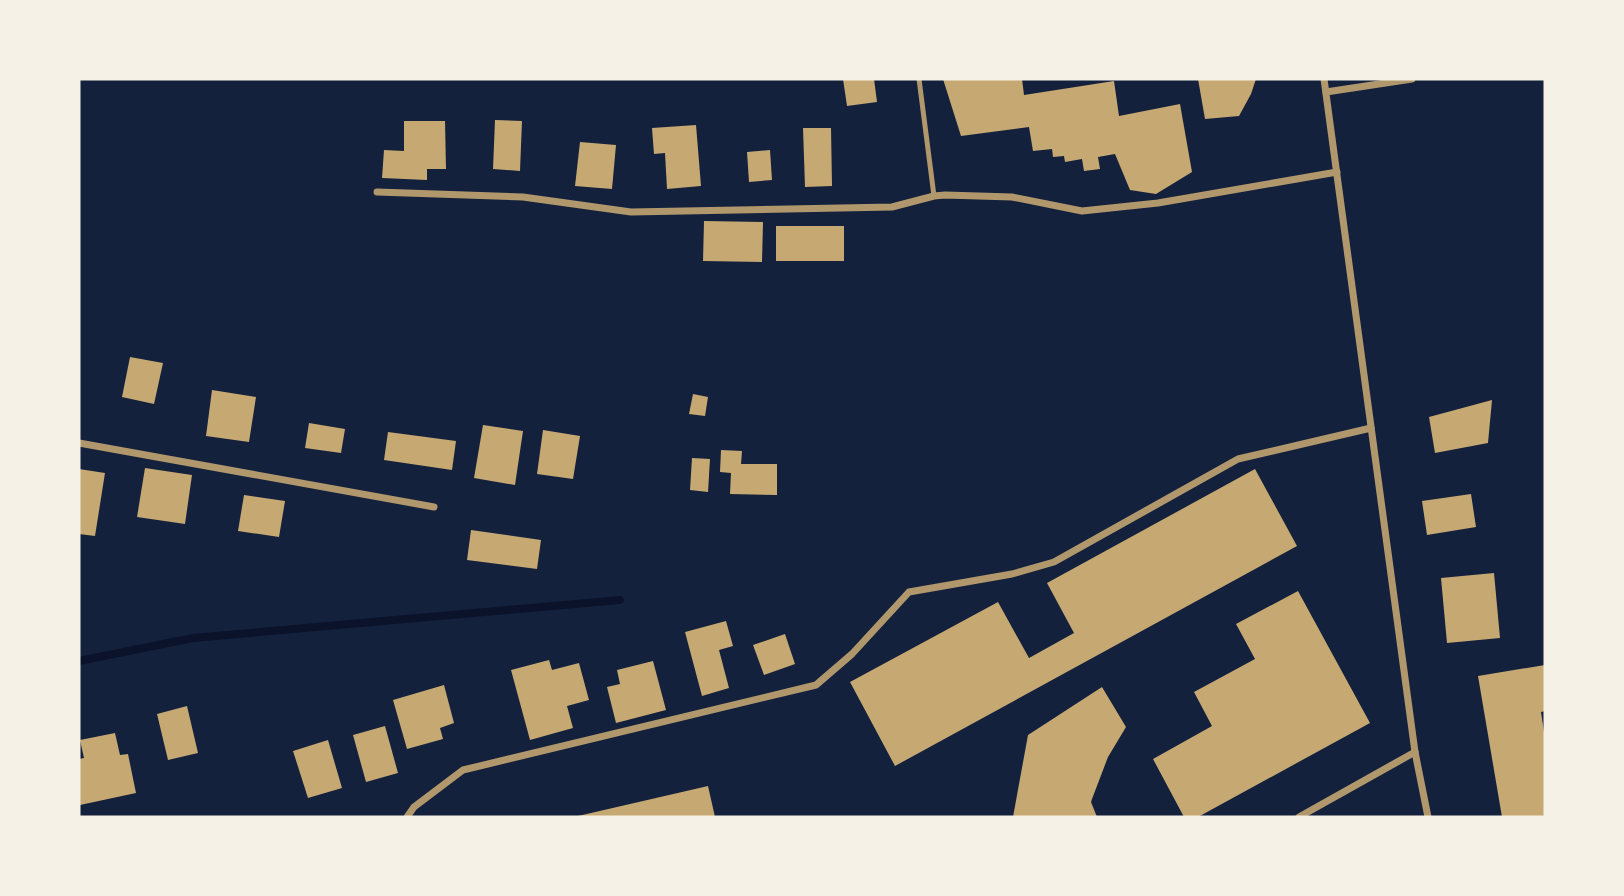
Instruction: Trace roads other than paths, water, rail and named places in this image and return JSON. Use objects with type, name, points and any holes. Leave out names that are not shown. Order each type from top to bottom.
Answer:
[{"type":"street","points":[[1324,79],[1415,752],[1428,817]]},
{"type":"street","points":[[1326,92],[1412,79]]},
{"type":"street","points":[[377,191],[523,197],[631,212],[892,207],[934,196],[1012,197],[1082,211],[1158,203],[1337,172]]},
{"type":"street","points":[[407,817],[414,807],[463,770],[816,685],[852,654],[909,592],[1012,575],[1054,562],[1238,459],[1371,428]]},
{"type":"street","points":[[79,443],[434,507]]},
{"type":"street","points":[[1299,817],[1415,752]]},
{"type":"lane","points":[[919,79],[934,196]]},
{"type":"waterway","points":[[79,661],[193,638],[620,600]]}]
